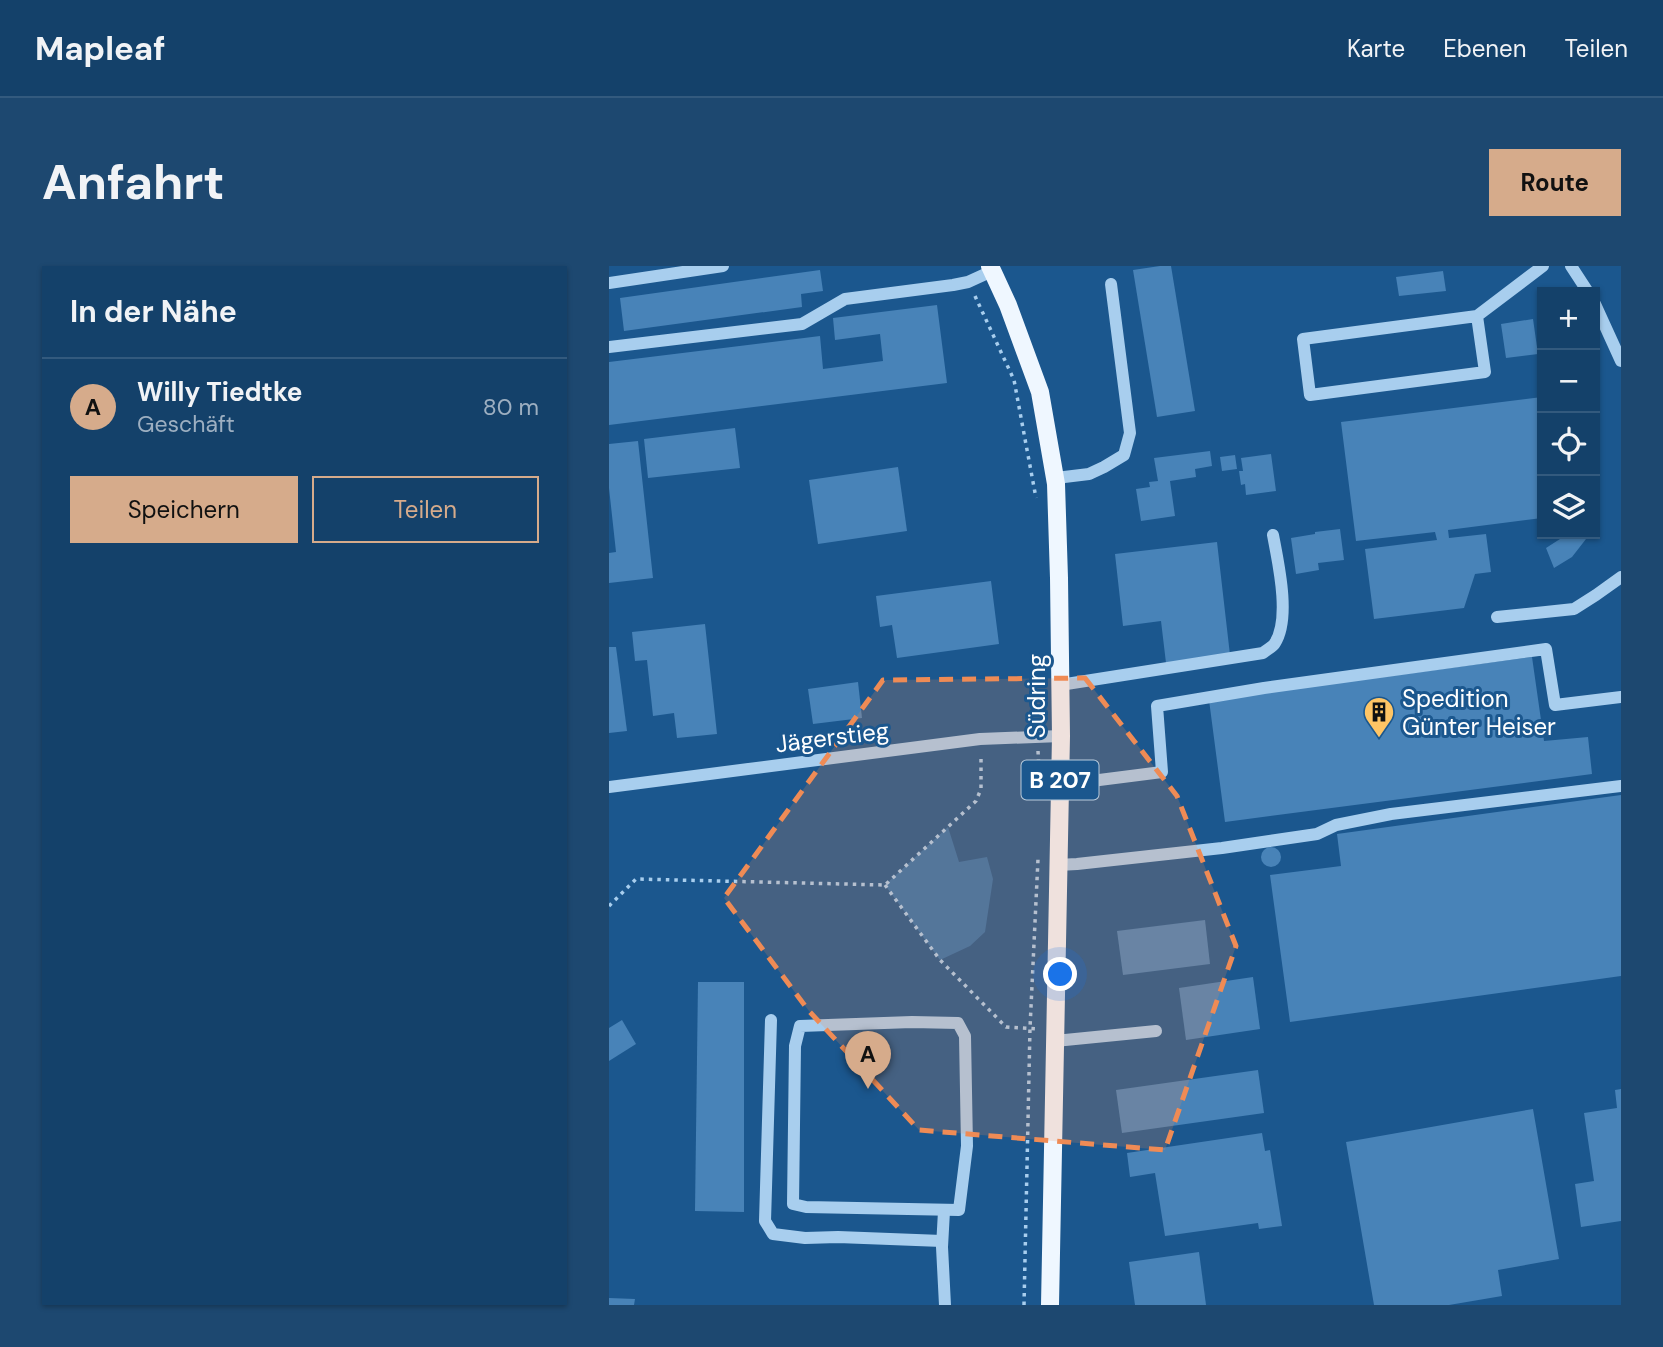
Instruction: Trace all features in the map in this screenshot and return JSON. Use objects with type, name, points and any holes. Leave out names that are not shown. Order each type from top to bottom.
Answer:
[{"type":"main road","name":"Südring","points":[[991,268],[1008,305],[1040,392],[1055,478],[1061,736],[1050,1305]]},
{"type":"street","points":[[609,283],[723,266]]},
{"type":"street","points":[[1477,317],[1485,372],[1310,395],[1303,339],[1477,317],[1543,266]]},
{"type":"street","points":[[1571,266],[1585,287]]},
{"type":"street","points":[[609,347],[801,324],[845,299],[968,282],[991,268]]},
{"type":"street","points":[[1055,478],[1089,474],[1124,455],[1130,433],[1111,284]]},
{"type":"street","points":[[1600,315],[1620,357]]},
{"type":"street","points":[[1061,685],[1263,653],[1275,644],[1282,621],[1282,584],[1273,535]]},
{"type":"street","points":[[1497,617],[1574,609],[1597,596],[1621,577]]},
{"type":"street","points":[[1060,785],[1162,772],[1157,706],[1264,688],[1546,649],[1555,705],[1621,697]]},
{"type":"street","name":"Jägerstieg","points":[[609,787],[981,739],[1061,736]]},
{"type":"street","points":[[1058,865],[1222,848],[1318,834],[1336,825],[1391,814],[1621,786]]},
{"type":"street","points":[[771,1020],[765,1221],[773,1234],[805,1238],[942,1241]]},
{"type":"street","points":[[958,1023],[965,1036],[967,1146],[959,1210],[944,1210],[806,1207],[793,1204],[795,1046],[800,1026],[958,1023]]},
{"type":"street","points":[[1055,1035],[1156,1031]]},
{"type":"street","points":[[944,1210],[942,1241],[945,1305]]},
{"type":"path","points":[[968,282],[1014,380],[1038,506]]},
{"type":"path","points":[[1037,736],[1040,791]]},
{"type":"path","points":[[609,906],[636,879],[885,886],[976,801],[981,789],[981,739]]},
{"type":"path","points":[[1024,1305],[1030,1028],[1039,847]]},
{"type":"path","points":[[885,886],[940,960],[1006,1027],[1030,1028],[1055,1035]]},
{"type":"highlighted area","points":[[1085,678],[1177,796],[1236,946],[1165,1150],[919,1130],[809,1011],[724,898],[883,680]]},
{"type":"shaded area","points":[[948,827],[959,862],[987,857],[993,879],[985,932],[970,946],[940,960],[885,885]]},
{"type":"building","points":[[1171,266],[1195,411],[1157,417],[1133,270]]},
{"type":"building","points":[[820,270],[823,291],[801,294],[802,307],[624,331],[620,298]]},
{"type":"building","points":[[1443,271],[1446,291],[1399,296],[1396,277]]},
{"type":"building","points":[[937,305],[947,383],[609,425],[609,362],[820,336],[823,369],[883,361],[880,334],[835,340],[833,318]]},
{"type":"building","points":[[1533,319],[1537,354],[1506,358],[1501,324]]},
{"type":"building","points":[[1537,398],[1537,519],[1448,530],[1449,538],[1486,534],[1491,572],[1475,574],[1464,608],[1374,619],[1365,549],[1437,540],[1435,532],[1356,541],[1341,422]]},
{"type":"building","points":[[735,428],[740,468],[648,478],[644,439]]},
{"type":"building","points":[[638,441],[653,578],[609,583],[609,553],[616,552],[609,488],[609,444]]},
{"type":"building","points":[[1210,451],[1212,466],[1195,469],[1196,477],[1170,481],[1175,516],[1141,521],[1136,489],[1150,487],[1149,482],[1158,481],[1154,458]]},
{"type":"building","points":[[1271,454],[1276,491],[1246,495],[1245,484],[1241,485],[1239,471],[1243,471],[1241,458]]},
{"type":"building","points":[[1235,455],[1237,469],[1222,471],[1220,457]]},
{"type":"building","points":[[898,467],[907,531],[818,544],[809,480]]},
{"type":"building","points":[[1340,529],[1344,560],[1318,563],[1319,570],[1296,574],[1291,538]]},
{"type":"building","points":[[1560,539],[1586,539],[1572,557],[1554,568],[1546,548]]},
{"type":"building","points":[[1217,542],[1230,655],[1166,663],[1161,621],[1123,626],[1115,554]]},
{"type":"building","points":[[991,581],[999,644],[897,658],[892,625],[880,627],[876,596]]},
{"type":"building","points":[[705,624],[717,734],[677,738],[674,713],[653,716],[647,660],[635,661],[632,632]]},
{"type":"building","points":[[609,647],[616,647],[627,731],[609,733]]},
{"type":"building","name":"Spedition Günter Heiser","points":[[1532,657],[1544,741],[1588,737],[1592,774],[1225,822],[1209,700]]},
{"type":"building","points":[[858,682],[862,718],[813,724],[808,689]]},
{"type":"building","points":[[1621,795],[1621,976],[1290,1022],[1270,875],[1341,866],[1337,834]]},
{"type":"building","points":[[1267,847],[1275,847],[1281,857],[1275,867],[1267,867],[1261,861],[1261,853]]},
{"type":"building","points":[[1205,920],[1210,964],[1123,975],[1117,931]]},
{"type":"building","points":[[1253,977],[1260,1029],[1186,1040],[1179,988]]},
{"type":"building","points":[[698,982],[744,982],[744,1212],[695,1211]]},
{"type":"building","points":[[622,1020],[636,1044],[609,1061],[609,1028]]},
{"type":"building","points":[[1258,1070],[1264,1113],[1122,1133],[1116,1090]]},
{"type":"building","points":[[1621,1089],[1621,1221],[1581,1227],[1575,1184],[1594,1181],[1584,1113],[1617,1108],[1615,1090]]},
{"type":"building","points":[[1533,1109],[1559,1259],[1498,1270],[1502,1296],[1449,1305],[1374,1305],[1346,1142]]},
{"type":"building","points":[[1262,1133],[1265,1151],[1270,1150],[1282,1226],[1259,1229],[1258,1223],[1165,1236],[1155,1173],[1130,1177],[1127,1153]]},
{"type":"building","points":[[1199,1252],[1206,1305],[1135,1305],[1129,1262]]},
{"type":"building","points":[[609,1298],[635,1299],[634,1305],[609,1305]]},
{"type":"place","name":"Spedition Günter Heiser","points":[[1379,739]]},
{"type":"place","name":"Willy Tiedtke","points":[[868,1089]]}]
